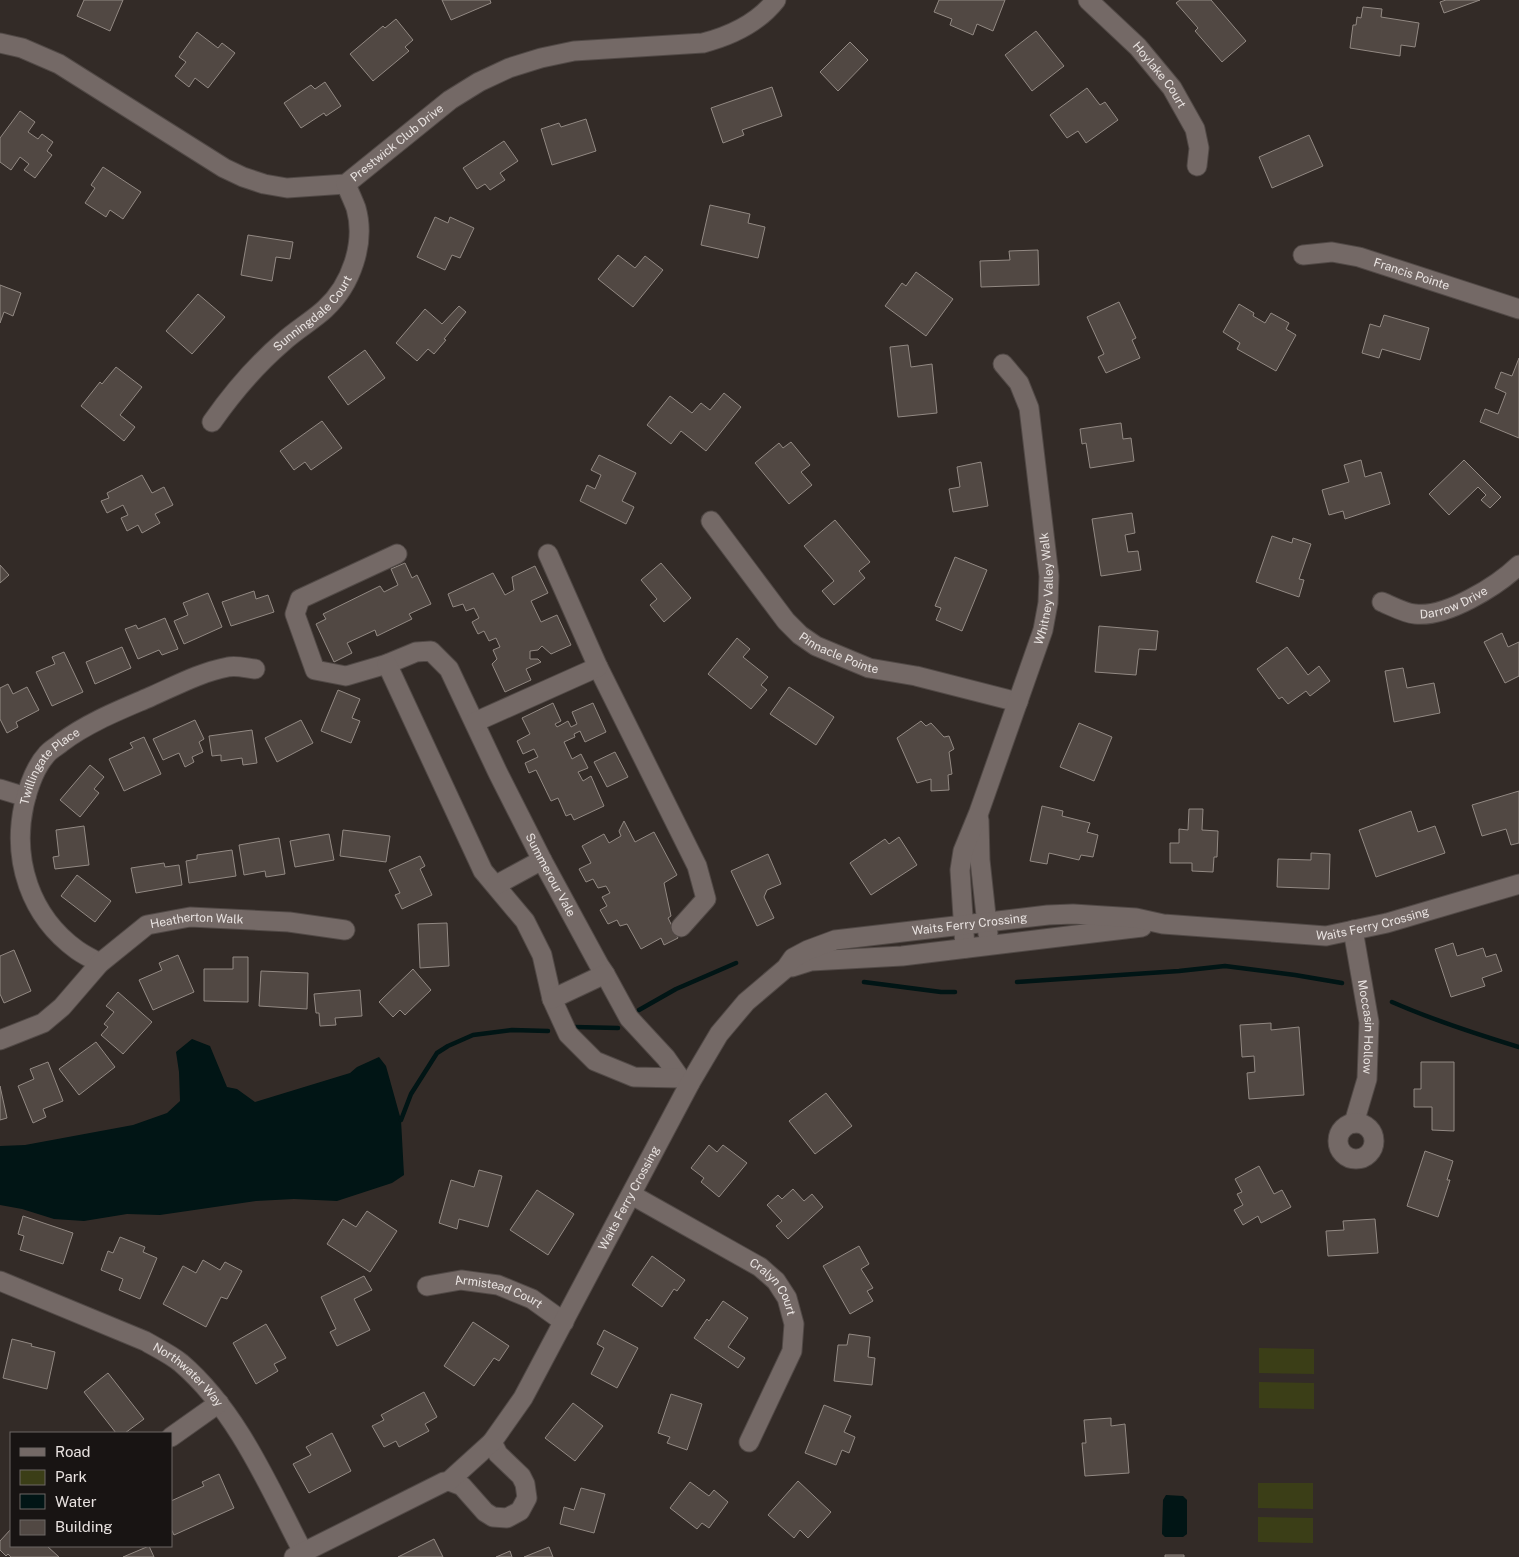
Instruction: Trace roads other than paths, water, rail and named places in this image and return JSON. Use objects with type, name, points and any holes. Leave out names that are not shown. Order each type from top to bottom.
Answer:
[{"type":"street","name":"Prestwick Club Drive","points":[[0,43],[22,48],[59,64],[224,168],[264,184],[288,188],[346,184],[450,100],[479,82],[509,68],[541,58],[574,51],[703,43],[722,38],[741,29],[770,7],[776,0]]},
{"type":"street","name":"Hoylake Court","points":[[1088,0],[1138,47],[1172,88],[1195,129],[1199,148],[1197,166]]},
{"type":"street","name":"Sunningdale Court","points":[[212,422],[233,392],[256,366],[284,340],[326,309],[345,284],[356,258],[359,234],[356,209],[346,184]]},
{"type":"street","name":"Francis Pointe","points":[[1303,255],[1332,252],[1358,257],[1519,309]]},
{"type":"street","name":"Whitney Valley Walk","points":[[965,948],[960,870],[963,851],[979,812],[1043,630],[1048,603],[1049,576],[1030,408],[1019,383],[1003,364]]},
{"type":"street","name":"Pinnacle Pointe","points":[[711,521],[786,621],[800,635],[816,646],[869,668],[916,676],[1018,702]]},
{"type":"street","points":[[397,554],[300,599],[295,614],[316,670],[346,676],[388,664],[483,871],[525,921],[542,955],[552,999],[568,1034],[595,1061],[634,1077],[685,1080]]},
{"type":"street","points":[[548,554],[598,667],[698,866],[706,899],[681,927]]},
{"type":"street","name":"Darrow Drive","points":[[1382,602],[1413,614],[1432,615],[1486,592],[1519,565]]},
{"type":"street","name":"Summerour Vale","points":[[388,664],[416,652],[431,651],[449,669],[498,773],[598,965],[629,1018],[685,1080]]},
{"type":"street","name":"Twillingate Place","points":[[100,963],[77,950],[59,935],[42,915],[31,894],[23,870],[20,823],[26,797],[36,772],[48,753],[99,719],[202,674],[230,666],[254,668]]},
{"type":"street","points":[[475,722],[598,667]]},
{"type":"street","points":[[0,790],[26,797]]},
{"type":"street","name":"Whitney Valley Walk","points":[[979,812],[980,860],[990,946]]},
{"type":"street","points":[[496,885],[542,860]]},
{"type":"street","name":"Waits Ferry Crossing","points":[[298,1555],[449,1481],[492,1442],[523,1398],[632,1195],[685,1080],[741,1008],[786,968],[794,958],[808,950],[836,940],[1048,914],[1136,918],[1163,924],[1326,936],[1387,924],[1519,884]]},
{"type":"street","name":"Heatherton Walk","points":[[0,1040],[43,1023],[62,1007],[100,963],[147,926],[190,917],[289,922],[345,930]]},
{"type":"street","name":"Waits Ferry Crossing","points":[[786,968],[811,961],[902,956],[1163,924]]},
{"type":"street","name":"Moccasin Hollow","points":[[1353,930],[1368,1022],[1367,1079],[1354,1123]]},
{"type":"street","points":[[552,999],[605,974]]},
{"type":"street","name":"Cralyn Court","points":[[632,1195],[760,1267],[776,1281],[787,1298],[794,1324],[792,1352],[749,1442]]},
{"type":"street","name":"Armistead Court","points":[[427,1286],[461,1280],[498,1285],[532,1299],[564,1322]]},
{"type":"street","name":"Northwater Way","points":[[0,1281],[145,1341],[164,1351],[181,1364],[219,1403],[256,1460],[298,1555]]},
{"type":"street","points":[[172,1436],[219,1403]]},
{"type":"street","points":[[449,1481],[462,1486],[485,1512],[494,1517],[507,1518],[520,1511],[527,1498],[525,1484],[521,1476],[498,1454],[492,1442]]},
{"type":"water","points":[[192,1039],[210,1046],[227,1087],[237,1089],[255,1102],[350,1073],[357,1067],[379,1057],[386,1066],[401,1120],[404,1175],[392,1183],[337,1201],[294,1199],[256,1201],[160,1215],[127,1214],[84,1221],[54,1219],[22,1209],[0,1205],[0,1146],[25,1145],[133,1125],[167,1113],[180,1101],[176,1052]]},
{"type":"water","points":[[1166,1495],[1183,1496],[1187,1500],[1187,1534],[1183,1537],[1165,1537],[1162,1534],[1163,1500]]},
{"type":"waterway","points":[[639,1010],[676,989],[736,963]]},
{"type":"waterway","points":[[1017,982],[1225,966],[1342,983]]},
{"type":"waterway","points":[[864,982],[941,992],[955,992]]},
{"type":"waterway","points":[[1392,1002],[1423,1015],[1519,1047]]},
{"type":"waterway","points":[[574,1027],[618,1028]]},
{"type":"waterway","points":[[401,1120],[411,1094],[437,1053],[448,1046],[473,1035],[512,1030],[548,1031]]}]
